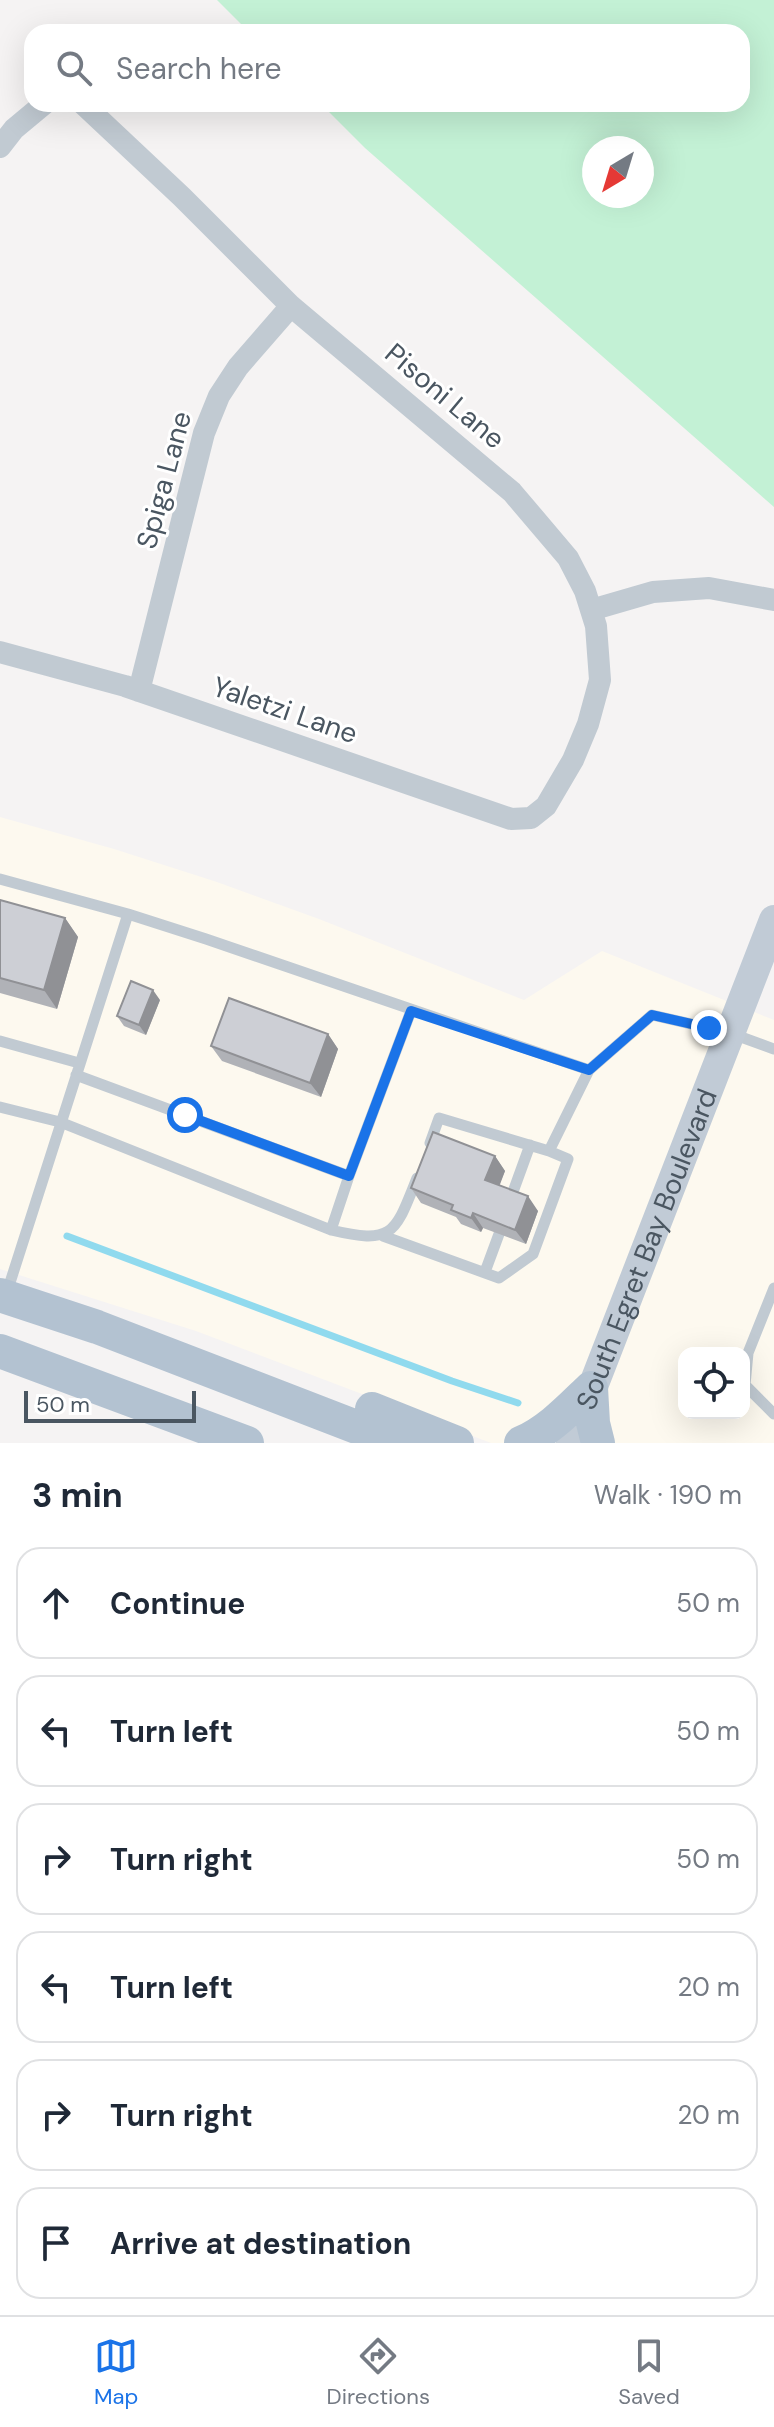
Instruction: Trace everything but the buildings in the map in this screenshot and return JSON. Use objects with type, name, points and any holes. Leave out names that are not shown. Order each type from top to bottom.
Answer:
[{"type":"main road","name":"South Egret Bay Boulevard","points":[[571,1443],[774,920]]},
{"type":"main road","points":[[3,1296],[187,1361],[398,1443]]},
{"type":"main road","points":[[0,1351],[247,1443]]},
{"type":"main road","points":[[187,1361],[247,1365],[322,1390],[457,1443]]},
{"type":"main road","points":[[521,1443],[534,1438],[591,1388]]},
{"type":"main road","points":[[591,1388],[593,1423],[598,1443]]},
{"type":"street","points":[[0,147],[14,129],[34,112]]},
{"type":"street","name":"Pisoni Lane","points":[[92,112],[291,306],[512,492],[568,558],[596,626],[600,680],[588,724],[573,760],[546,806]]},
{"type":"street","name":"Spiga Lane","points":[[139,691],[204,433],[219,396],[238,367],[291,306]]},
{"type":"street","points":[[591,610],[653,592],[709,588],[774,600]]},
{"type":"street","name":"Yaletzi Lane","points":[[0,652],[139,691],[511,819],[531,818],[546,806]]},
{"type":"lane","points":[[0,879],[128,914],[589,1070]]},
{"type":"lane","points":[[3,1296],[128,914]]},
{"type":"lane","points":[[331,1230],[411,1011]]},
{"type":"lane","points":[[549,1151],[589,1070],[652,1015],[730,1033],[774,1049]]},
{"type":"lane","points":[[0,1041],[349,1176]]},
{"type":"lane","points":[[0,1107],[60,1122],[331,1230],[362,1237],[383,1236],[499,1278],[533,1254],[568,1159],[439,1118],[400,1220],[383,1236]]},
{"type":"lane","points":[[510,1200],[530,1145]]},
{"type":"lane","points":[[485,1272],[499,1234]]},
{"type":"lane","points":[[774,1288],[748,1353],[745,1385],[774,1414]]},
{"type":"shaded area","points":[[0,817],[217,882],[524,1000],[602,951],[774,1020],[774,1443],[491,1443],[196,1331],[0,1269]]},
{"type":"green space","points":[[217,0],[774,0],[774,507],[365,148],[329,112],[750,112],[750,24],[241,24]]},
{"type":"waterway","points":[[67,1236],[518,1403]]},
{"type":"route","points":[[185,1115],[349,1176],[411,1011],[589,1070],[652,1015],[709,1028]]}]
